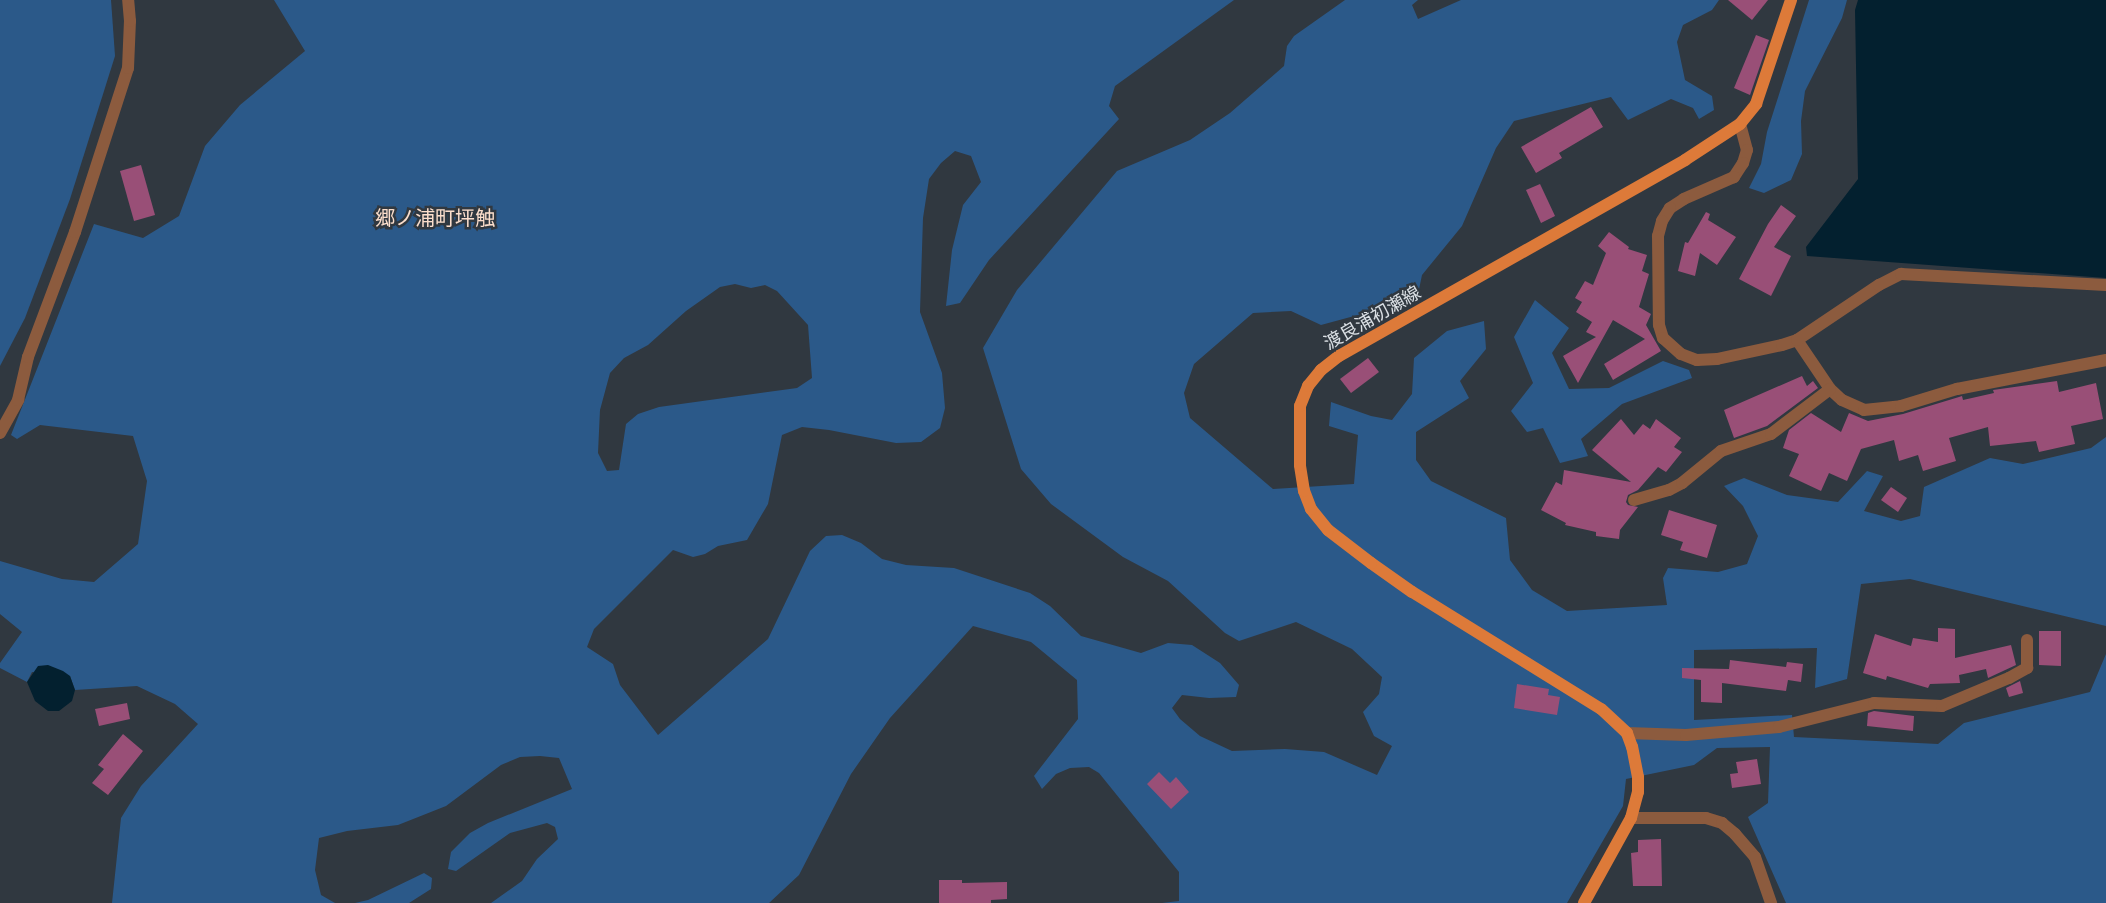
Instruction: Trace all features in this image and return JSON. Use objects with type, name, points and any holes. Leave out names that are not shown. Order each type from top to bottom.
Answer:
[{"type":"main road","name":"渡良浦初瀬線","points":[[1627,733],[1601,709],[1412,592],[1328,530],[1311,510],[1304,491],[1300,465],[1300,406],[1308,386],[1320,370],[1339,356],[1685,160],[1740,124],[1756,104],[1792,0]]},
{"type":"main road","points":[[1584,903],[1632,818],[1638,792],[1638,777],[1632,746],[1627,733]]},
{"type":"street","points":[[0,433],[18,400],[28,357],[75,232],[128,68],[130,22],[128,0]]},
{"type":"street","points":[[1740,124],[1747,150],[1743,163],[1734,177],[1684,199],[1670,208],[1662,221],[1658,236],[1659,325],[1663,338],[1673,349],[1697,360],[1741,355],[1797,340],[1879,286],[1901,274],[2106,285]]},
{"type":"street","points":[[1797,340],[1830,389],[1854,407],[1878,409],[1901,406],[1957,389],[2106,360]]},
{"type":"street","points":[[1634,500],[1670,490],[1682,483],[1721,451],[1771,434],[1830,389]]},
{"type":"street","points":[[1627,733],[1686,735],[1769,728],[1874,703],[1942,706],[2009,678],[2027,668],[2027,640]]},
{"type":"street","points":[[1632,818],[1706,818],[1722,823],[1735,834],[1755,857],[1771,903]]},
{"type":"shaded area","points":[[0,0],[111,0],[115,56],[70,199],[25,318],[0,366]]},
{"type":"shaded area","points":[[274,0],[1234,0],[1115,86],[1109,106],[1119,119],[989,260],[960,303],[946,306],[952,250],[963,205],[981,182],[971,156],[955,151],[941,163],[929,179],[923,218],[920,312],[942,373],[945,408],[940,428],[921,442],[896,443],[829,430],[802,427],[782,435],[768,504],[747,540],[718,546],[705,554],[693,557],[673,550],[594,629],[587,647],[613,664],[620,685],[658,735],[768,639],[810,551],[826,536],[842,535],[861,543],[882,559],[906,565],[954,568],[1030,593],[1050,606],[1081,636],[1141,653],[1168,643],[1192,645],[1220,663],[1239,685],[1236,697],[1209,698],[1182,695],[1172,708],[1180,719],[1200,736],[1232,751],[1285,749],[1324,752],[1377,775],[1392,746],[1374,736],[1363,712],[1379,694],[1382,677],[1352,649],[1296,622],[1239,641],[1225,633],[1168,581],[1123,557],[1051,504],[1021,469],[983,348],[1017,290],[1117,171],[1190,140],[1230,113],[1284,66],[1287,46],[1294,36],[1345,0],[1418,0],[1412,5],[1418,19],[1461,0],[1719,0],[1712,10],[1683,25],[1677,42],[1685,80],[1712,96],[1714,110],[1699,119],[1693,108],[1671,99],[1628,120],[1611,97],[1514,121],[1496,148],[1462,226],[1422,275],[1417,299],[1321,325],[1291,311],[1253,313],[1194,364],[1184,393],[1190,418],[1273,489],[1354,484],[1358,435],[1329,426],[1331,402],[1371,416],[1392,420],[1412,394],[1414,358],[1447,331],[1484,321],[1486,349],[1460,381],[1469,398],[1416,432],[1416,460],[1431,481],[1506,518],[1510,560],[1532,590],[1567,611],[1667,605],[1663,578],[1668,568],[1718,572],[1747,564],[1758,536],[1743,506],[1724,486],[1744,478],[1787,495],[1838,502],[1867,471],[1883,476],[1864,511],[1901,521],[1920,516],[1924,487],[1990,458],[2023,464],[2091,448],[2106,437],[2106,626],[1910,579],[1861,584],[1847,679],[1815,688],[1817,648],[1694,650],[1694,720],[1792,715],[1794,737],[1938,744],[1964,723],[2090,692],[2106,654],[2106,903],[1786,903],[1748,817],[1768,803],[1770,747],[1717,748],[1694,765],[1626,779],[1623,806],[1567,903],[1162,903],[1179,901],[1179,872],[1099,773],[1089,767],[1070,768],[1056,774],[1042,789],[1034,776],[1078,719],[1077,680],[1031,642],[973,626],[890,718],[851,774],[799,875],[769,903],[491,903],[522,881],[537,859],[558,839],[555,827],[547,823],[510,833],[456,871],[448,869],[451,852],[470,833],[488,823],[572,789],[559,758],[540,756],[520,757],[501,765],[446,806],[398,825],[347,831],[319,838],[315,870],[321,895],[335,903],[112,903],[121,818],[141,786],[198,724],[175,704],[137,686],[75,690],[70,676],[32,672],[27,682],[0,668],[0,663],[22,632],[0,614],[0,561],[62,579],[94,582],[138,544],[147,481],[133,436],[40,425],[17,439],[11,435],[94,224],[143,238],[179,216],[205,146],[240,105],[305,51]],"holes":[[[735,284],[751,288],[765,285],[777,291],[808,325],[812,378],[797,388],[659,407],[638,414],[626,424],[619,470],[607,471],[598,453],[600,410],[610,373],[624,358],[648,345],[686,311],[720,287]]]},
{"type":"shaded area","points":[[1809,0],[1847,0],[1842,18],[1805,91],[1801,121],[1802,154],[1791,180],[1764,193],[1749,188],[1761,164],[1767,132]]},
{"type":"shaded area","points":[[1858,0],[2106,0],[2106,278],[1807,256],[1806,247],[1858,179],[1855,10]]},
{"type":"shaded area","points":[[1535,300],[1569,328],[1552,353],[1569,389],[1609,388],[1663,361],[1689,370],[1692,378],[1622,404],[1581,439],[1588,456],[1560,463],[1543,428],[1527,432],[1511,411],[1533,383],[1514,337]]},
{"type":"shaded area","points":[[48,665],[70,676],[75,690],[72,701],[59,711],[48,711],[35,701],[27,682],[38,666]]},
{"type":"shaded area","points":[[424,873],[432,878],[431,889],[409,903],[355,903],[368,900]]},
{"type":"building","points":[[1728,0],[1768,0],[1752,20]]},
{"type":"building","points":[[1756,35],[1769,40],[1750,95],[1734,88]]},
{"type":"building","points":[[1591,107],[1603,127],[1559,153],[1562,158],[1536,173],[1521,147]]},
{"type":"building","points":[[141,165],[155,215],[134,221],[120,171]]},
{"type":"building","points":[[1540,184],[1555,216],[1541,223],[1526,190]]},
{"type":"building","points":[[1781,205],[1796,216],[1774,247],[1791,256],[1771,296],[1739,279],[1768,224]]},
{"type":"building","points":[[1706,212],[1710,214],[1708,220],[1736,237],[1717,265],[1700,253],[1695,276],[1678,271],[1685,242],[1688,243]]},
{"type":"building","points":[[1609,232],[1629,247],[1628,249],[1647,255],[1642,271],[1649,274],[1639,307],[1651,314],[1646,325],[1661,351],[1613,380],[1604,364],[1645,339],[1613,320],[1578,383],[1563,356],[1596,337],[1586,332],[1592,322],[1576,312],[1582,302],[1575,298],[1585,281],[1593,285],[1606,253],[1598,246]]},
{"type":"building","points":[[1368,358],[1379,372],[1351,393],[1340,379]]},
{"type":"building","points":[[1802,376],[1807,386],[1813,381],[1818,388],[1767,426],[1734,438],[1724,410]]},
{"type":"building","points":[[2057,381],[2059,392],[2096,383],[2103,419],[2071,426],[2075,444],[2039,452],[2036,441],[1990,446],[1988,427],[1949,438],[1956,461],[1923,471],[1918,455],[1899,461],[1894,440],[1861,449],[1847,481],[1829,473],[1821,491],[1789,476],[1799,454],[1783,448],[1789,430],[1811,413],[1841,432],[1849,413],[1868,421],[1903,414],[1962,396],[1963,400],[1994,393],[1993,390]]},
{"type":"building","points":[[1621,419],[1634,435],[1643,424],[1650,429],[1656,419],[1681,438],[1674,447],[1682,452],[1666,472],[1658,467],[1638,490],[1628,495],[1626,502],[1628,505],[1638,507],[1620,530],[1619,539],[1596,536],[1596,532],[1565,525],[1566,523],[1541,510],[1556,482],[1562,485],[1564,470],[1631,482],[1592,450]]},
{"type":"building","points":[[1891,487],[1907,498],[1898,512],[1881,500]]},
{"type":"building","points":[[1669,510],[1717,525],[1707,558],[1680,550],[1683,542],[1661,535]]},
{"type":"building","points":[[1938,628],[1955,629],[1955,658],[2011,645],[2016,665],[1988,678],[1986,669],[1959,675],[1960,683],[1930,684],[1928,688],[1887,676],[1886,680],[1863,673],[1875,634],[1911,646],[1913,638],[1938,642]]},
{"type":"building","points":[[2039,631],[2061,631],[2061,666],[2039,665]]},
{"type":"building","points":[[1730,660],[1786,667],[1787,662],[1803,664],[1801,682],[1788,680],[1786,691],[1722,683],[1722,703],[1701,702],[1701,680],[1682,678],[1682,668],[1729,669]]},
{"type":"building","points":[[2020,681],[2023,693],[2009,697],[2006,688]]},
{"type":"building","points":[[1517,684],[1549,689],[1548,695],[1560,697],[1557,715],[1514,708]]},
{"type":"building","points":[[127,703],[130,719],[99,726],[95,709]]},
{"type":"building","points":[[1874,711],[1914,716],[1913,731],[1867,726],[1868,713]]},
{"type":"building","points":[[123,734],[143,751],[108,795],[92,783],[104,769],[98,765]]},
{"type":"building","points":[[1757,759],[1761,784],[1732,788],[1730,774],[1738,773],[1736,762]]},
{"type":"building","points":[[1159,772],[1170,783],[1176,777],[1189,792],[1171,809],[1147,784]]},
{"type":"building","points":[[1661,839],[1662,886],[1633,886],[1631,853],[1638,852],[1638,840]]},
{"type":"building","points":[[939,880],[962,880],[962,883],[1007,882],[1007,899],[991,900],[991,903],[939,903]]},
{"type":"district","name":"郷ノ浦町坪触","points":[[435,219]]}]
